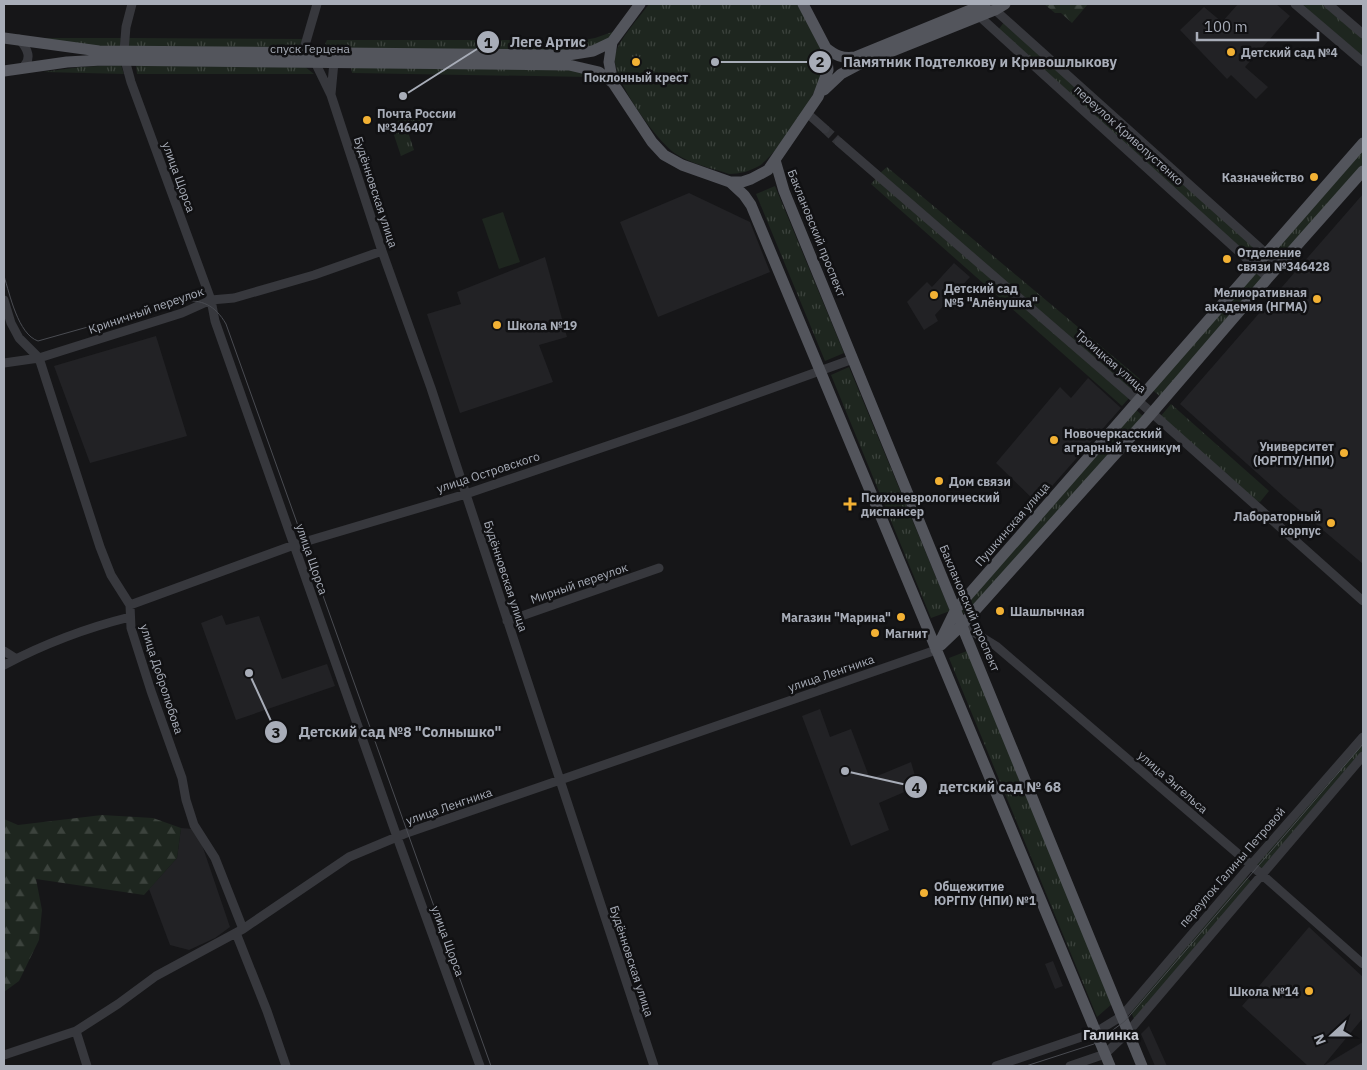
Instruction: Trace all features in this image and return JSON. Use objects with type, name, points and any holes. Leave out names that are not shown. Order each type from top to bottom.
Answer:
[{"type":"main road","points":[[640,4],[612,42],[609,62],[613,82],[652,142],[664,155],[682,165],[730,182],[742,182],[768,170],[818,97],[834,79],[849,70],[985,8]]},
{"type":"main road","points":[[803,4],[826,48],[828,70],[818,97]]},
{"type":"main road","points":[[826,48],[839,57],[855,57],[985,8],[1005,4]]},
{"type":"main road","name":"спуск Герцена","points":[[4,38],[125,55],[315,62],[569,65],[599,72],[613,82]]},
{"type":"main road","name":"спуск Герцена","points":[[4,71],[125,55],[303,52],[568,55],[593,51],[612,42]]},
{"type":"main road","name":"Пушкинская улица","points":[[936,650],[956,609],[1363,143]]},
{"type":"main road","name":"Баклановский проспект","points":[[775,160],[784,191],[1142,1066]]},
{"type":"main road","points":[[936,650],[962,625],[1152,413],[1363,171]]},
{"type":"main road","points":[[730,182],[744,195],[751,205],[1110,1066]]},
{"type":"street","points":[[125,55],[126,27],[132,4]]},
{"type":"street","points":[[303,52],[317,4]]},
{"type":"street","points":[[1295,4],[1363,62]]},
{"type":"street","points":[[1328,4],[1363,34]]},
{"type":"street","name":"переулок Кривопустенко","points":[[985,8],[1279,266]]},
{"type":"street","name":"переулок Кривопустенко","points":[[985,8],[1268,278]]},
{"type":"street","points":[[19,39],[28,53],[27,64],[21,69]]},
{"type":"street","name":"улица Щорса","points":[[125,55],[131,82],[212,300],[215,321],[480,1066]]},
{"type":"street","name":"Будённовская улица","points":[[315,62],[331,95],[382,251],[466,494],[654,1066]]},
{"type":"street","name":"Будённовская улица","points":[[331,95],[334,62]]},
{"type":"street","points":[[807,113],[825,129]]},
{"type":"street","name":"Троицкая улица","points":[[839,142],[1152,413],[1363,601]]},
{"type":"street","name":"Криничный переулок","points":[[4,363],[39,358],[182,313],[212,300],[234,298],[305,278],[382,251]]},
{"type":"street","points":[[4,300],[19,338],[39,358],[100,548],[111,575],[130,605]]},
{"type":"street","name":"улица Островского","points":[[130,605],[294,546],[466,494],[853,359]]},
{"type":"street","name":"Мирный переулок","points":[[507,621],[659,568]]},
{"type":"street","name":"улица Добролюбова","points":[[130,605],[131,628],[151,692],[182,778],[186,800],[194,825],[215,858],[286,1066]]},
{"type":"street","points":[[4,664],[78,632],[130,617]]},
{"type":"street","name":"улица Энгельса","points":[[962,625],[996,646],[1251,864],[1363,964]]},
{"type":"street","name":"улица Ленгника","points":[[4,1055],[76,1030],[118,1004],[156,976],[239,931],[349,857],[397,837],[936,650]]},
{"type":"street","points":[[4,651],[16,658]]},
{"type":"street","name":"переулок Галины Петровой","points":[[996,1066],[1096,1032],[1122,1016],[1251,864],[1363,737]]},
{"type":"street","points":[[1070,1066],[1105,1054],[1128,1032],[1363,756]]},
{"type":"street","points":[[76,1030],[87,1066]]},
{"type":"shaded area","name":"Детский сад №4","points":[[1238,4],[1276,4],[1290,16],[1245,67],[1268,87],[1256,99],[1231,75],[1227,79],[1180,30],[1204,7],[1222,22]]},
{"type":"shaded area","points":[[689,193],[750,222],[770,272],[658,317],[620,222]]},
{"type":"shaded area","name":"Мелиоративная академия (НГМА)","points":[[1363,194],[1363,564],[1284,497],[1180,404]]},
{"type":"shaded area","name":"Школа №19","points":[[545,257],[567,337],[539,345],[553,382],[460,413],[427,314],[461,304],[457,292]]},
{"type":"shaded area","name":"Детский сад №5 \"Алёнушка\"","points":[[954,263],[970,277],[935,315],[938,321],[924,330],[907,302],[927,282],[932,287]]},
{"type":"shaded area","points":[[156,336],[187,436],[90,463],[54,366]]},
{"type":"shaded area","name":"Новочеркасский аграрный техникум","points":[[1088,378],[1121,408],[1037,503],[996,463],[1060,387],[1071,398]]},
{"type":"shaded area","points":[[222,615],[226,625],[259,616],[282,679],[327,664],[335,686],[236,720],[201,623]]},
{"type":"shaded area","points":[[820,709],[830,737],[851,729],[870,779],[911,762],[918,786],[879,803],[889,830],[851,846],[802,716]]},
{"type":"shaded area","points":[[181,828],[194,829],[198,833],[230,927],[215,938],[189,950],[170,945],[149,889],[177,858]]},
{"type":"shaded area","name":"Школа №14","points":[[1309,927],[1363,977],[1363,1018],[1323,1066],[1308,1066],[1242,1006]]},
{"type":"shaded area","points":[[1053,961],[1063,986],[1055,989],[1045,964]]},
{"type":"shaded area","points":[[1149,1026],[1167,1066],[1155,1066],[1141,1034]]},
{"type":"shaded area","points":[[1363,1042],[1363,1066],[1323,1066]]},
{"type":"green space","points":[[649,4],[797,4],[821,50],[823,67],[821,77],[807,105],[787,136],[759,166],[745,172],[729,174],[688,160],[676,154],[658,137],[636,108],[620,78],[615,65],[615,55],[625,36]]},
{"type":"green space","points":[[1044,4],[1088,4],[1072,23],[1061,13],[1055,13]]},
{"type":"green space","points":[[1298,4],[1324,4],[1363,37],[1363,60]]},
{"type":"green space","points":[[1005,21],[1260,252],[1253,259],[998,30]]},
{"type":"green space","points":[[615,31],[607,41],[589,48],[567,52],[331,49],[325,44],[327,40],[584,40]]},
{"type":"green space","points":[[40,38],[121,38],[120,46],[100,48]]},
{"type":"green space","points":[[129,38],[303,39],[300,45],[291,49],[128,47]]},
{"type":"green space","points":[[121,65],[124,74],[43,72],[80,67]]},
{"type":"green space","points":[[136,66],[304,66],[314,74],[137,74]]},
{"type":"green space","points":[[351,66],[569,68],[587,72],[591,77],[352,73]]},
{"type":"green space","points":[[416,116],[424,125],[423,129],[408,132],[414,150],[401,156],[393,132],[399,119]]},
{"type":"green space","points":[[1363,147],[1363,167],[1279,262],[1268,254]]},
{"type":"green space","points":[[887,167],[1140,379],[1131,390],[880,173]]},
{"type":"green space","points":[[876,178],[1130,397],[1122,406],[871,184]]},
{"type":"green space","points":[[775,186],[844,353],[825,361],[756,194]]},
{"type":"green space","points":[[503,212],[520,262],[499,269],[482,219]]},
{"type":"green space","points":[[1256,271],[1264,278],[1161,397],[1151,389]]},
{"type":"green space","points":[[849,367],[950,611],[931,618],[831,375]]},
{"type":"green space","points":[[1171,404],[1269,491],[1260,502],[1251,499],[1160,417]]},
{"type":"green space","points":[[1135,409],[1143,416],[967,616],[959,609]]},
{"type":"green space","points":[[967,651],[1113,1003],[1097,1017],[949,658]]},
{"type":"green space","points":[[1363,741],[1363,753],[1262,871],[1255,865]]},
{"type":"green space","points":[[102,815],[153,818],[181,828],[177,858],[144,895],[36,879],[42,910],[39,940],[19,981],[4,992],[4,819],[18,825]]},
{"type":"green space","points":[[1245,876],[1252,882],[1134,1019],[1130,1010]]},
{"type":"tunnel","points":[[825,129],[839,142]]},
{"type":"tram line","points":[[4,276],[20,322],[25,331],[38,341],[180,301],[201,302],[212,308],[222,317],[491,1066]]},
{"type":"tram line","points":[[1026,1066],[1094,1044],[1125,1021],[1363,744]]},
{"type":"place","name":"Детский сад №4","points":[[1231,52]]},
{"type":"place","name":"Поклонный крест","points":[[636,62]]},
{"type":"place","name":"Памятник Подтелкову и Кривошлыкову","points":[[715,62]]},
{"type":"place","name":"Леге Артис","points":[[403,96]]},
{"type":"place","name":"Почта России №346407","points":[[367,120]]},
{"type":"place","name":"Казначейство","points":[[1314,177]]},
{"type":"place","name":"Отделение связи №346428","points":[[1227,259]]},
{"type":"place","name":"Детский сад №5 \"Алёнушка\"","points":[[934,295]]},
{"type":"place","name":"Мелиоративная академия (НГМА)","points":[[1317,299]]},
{"type":"place","name":"Школа №19","points":[[497,325]]},
{"type":"place","name":"Новочеркасский аграрный техникум","points":[[1054,440]]},
{"type":"place","name":"Университет (ЮРГПУ/НПИ)","points":[[1344,453]]},
{"type":"place","name":"Дом связи","points":[[939,481]]},
{"type":"place","name":"Психоневрологический диспансер","points":[[850,504]]},
{"type":"place","name":"Лабораторный корпус","points":[[1331,523]]},
{"type":"place","name":"Шашлычная","points":[[1000,611]]},
{"type":"place","name":"Магазин \"Марина\"","points":[[901,617]]},
{"type":"place","name":"Магнит","points":[[875,633]]},
{"type":"place","name":"Детский сад №8 \"Солнышко\"","points":[[249,673]]},
{"type":"place","name":"детский сад № 68","points":[[845,771]]},
{"type":"place","name":"Общежитие ЮРГПУ (НПИ) №1","points":[[924,893]]},
{"type":"place","name":"Школа №14","points":[[1309,991]]},
{"type":"district","name":"Галинка","points":[[1111,1035]]}]
